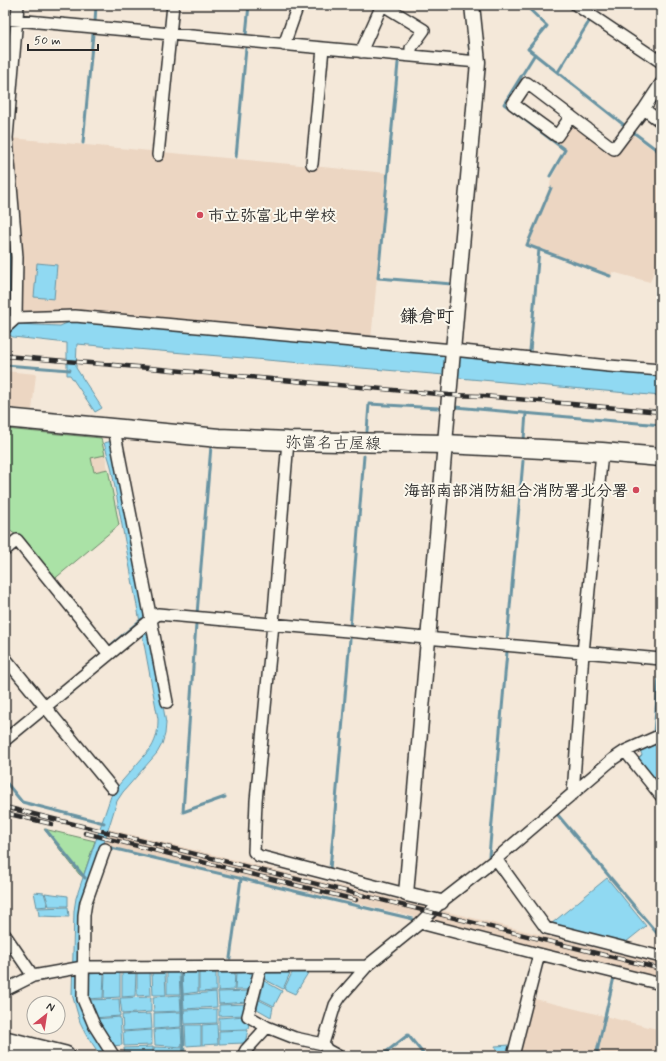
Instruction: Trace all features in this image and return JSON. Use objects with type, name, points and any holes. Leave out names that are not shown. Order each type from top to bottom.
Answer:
[{"type":"highway","points":[[5,1041],[66,1056]]},
{"type":"main road","name":"弥富名古屋線","points":[[5,418],[219,438],[445,444],[602,452],[661,457]]},
{"type":"street","points":[[15,318],[17,257],[7,138],[18,5]]},
{"type":"street","points":[[158,155],[173,5]]},
{"type":"street","points":[[284,45],[298,5]]},
{"type":"street","points":[[361,52],[382,5],[424,30],[411,48],[411,56]]},
{"type":"street","points":[[406,894],[478,62],[472,5]]},
{"type":"street","points":[[576,5],[661,62]]},
{"type":"street","points":[[5,19],[478,62]]},
{"type":"street","points":[[312,164],[323,48]]},
{"type":"street","points":[[572,116],[556,136],[513,104],[527,83],[572,116],[614,149],[644,109],[661,83]]},
{"type":"street","points":[[644,109],[661,122]]},
{"type":"street","points":[[5,328],[15,318],[75,316],[452,353],[661,370]]},
{"type":"street","points":[[114,428],[150,621],[167,702]]},
{"type":"street","points":[[288,441],[273,624],[256,801],[254,852],[259,856],[441,902]]},
{"type":"street","points":[[573,794],[583,653],[602,452]]},
{"type":"street","points":[[5,550],[17,540],[109,654]]},
{"type":"street","points":[[5,740],[158,614],[661,659]]},
{"type":"street","points":[[5,658],[112,788]]},
{"type":"street","points":[[323,1044],[335,1005],[340,997],[367,966],[420,923],[441,902],[496,859],[613,759],[625,751],[661,736]]},
{"type":"street","points":[[625,751],[661,796]]},
{"type":"street","points":[[105,849],[86,902],[84,915],[83,1000],[94,1025],[113,1055]]},
{"type":"street","points":[[496,859],[546,928],[661,957]]},
{"type":"street","points":[[420,923],[661,984]]},
{"type":"street","points":[[5,935],[33,976]]},
{"type":"street","points":[[513,1056],[540,954]]},
{"type":"street","points":[[261,966],[248,1016],[267,1027],[295,1038],[323,1044],[327,1050],[338,1056]]},
{"type":"street","points":[[5,990],[33,976],[83,967],[367,966]]},
{"type":"street","points":[[243,1056],[246,1050],[267,1027]]},
{"type":"shaded area","points":[[575,123],[614,153],[630,133],[661,155],[661,252],[650,282],[612,272],[612,278],[525,245],[550,186],[551,179],[565,152],[554,144],[570,124]]},
{"type":"shaded area","name":"市立弥富北中学校","points":[[11,138],[387,173],[371,340],[19,312]]},
{"type":"shaded area","points":[[5,371],[36,374],[32,410],[5,407]]},
{"type":"shaded area","points":[[105,455],[108,469],[94,472],[91,457]]},
{"type":"shaded area","points":[[108,829],[661,964],[661,981],[420,918],[103,845]]},
{"type":"shaded area","points":[[531,998],[661,1030],[661,1056],[517,1056]]},
{"type":"green space","points":[[5,429],[101,438],[105,455],[91,458],[94,472],[108,469],[119,525],[52,581],[16,535],[5,527]]},
{"type":"green space","points":[[44,829],[95,841],[83,877],[79,874]]},
{"type":"water","points":[[5,166],[13,259],[10,319],[15,324],[60,326],[72,321],[661,375],[661,396],[459,378],[456,376],[77,344],[76,368],[102,408],[95,412],[70,375],[67,375],[67,343],[13,337],[5,333]]},
{"type":"water","points":[[37,263],[57,265],[54,299],[34,297]]},
{"type":"water","points":[[112,441],[149,627],[166,723],[162,744],[157,753],[117,801],[103,846],[88,885],[79,986],[108,1056],[98,1056],[98,1052],[80,1022],[72,994],[74,911],[76,898],[111,796],[116,788],[151,748],[156,737],[158,723],[111,466],[104,443]]},
{"type":"water","points":[[661,741],[661,786],[638,759],[642,755],[640,750]]},
{"type":"water","points":[[607,878],[646,926],[626,942],[551,924]]},
{"type":"water","points":[[34,892],[44,893],[48,906],[37,907]]},
{"type":"water","points":[[45,893],[68,896],[68,906],[49,906]]},
{"type":"water","points":[[68,907],[69,917],[39,916],[38,908]]},
{"type":"water","points":[[255,972],[251,990],[235,990],[236,973]]},
{"type":"water","points":[[104,973],[103,998],[87,999],[88,974]]},
{"type":"water","points":[[105,973],[120,973],[120,997],[104,998]]},
{"type":"water","points":[[122,973],[136,973],[135,996],[122,997]]},
{"type":"water","points":[[137,973],[150,973],[151,995],[137,996]]},
{"type":"water","points":[[152,973],[165,973],[166,995],[153,995]]},
{"type":"water","points":[[167,973],[179,973],[180,994],[167,994]]},
{"type":"water","points":[[182,973],[198,973],[198,992],[183,994]]},
{"type":"water","points":[[199,973],[216,973],[216,991],[199,992]]},
{"type":"water","points":[[218,973],[235,973],[234,990],[218,991]]},
{"type":"water","points":[[265,973],[290,973],[283,989],[264,979]]},
{"type":"water","points":[[292,973],[308,973],[295,994],[284,989]]},
{"type":"water","points":[[264,981],[282,991],[274,1006],[260,999]]},
{"type":"water","points":[[251,991],[248,1002],[219,1004],[218,992]]},
{"type":"water","points":[[216,992],[217,1007],[184,1009],[183,995]]},
{"type":"water","points":[[180,995],[181,1011],[154,1012],[153,997]]},
{"type":"water","points":[[151,997],[151,1012],[122,1014],[120,998]]},
{"type":"water","points":[[119,999],[120,1016],[93,1018],[87,1000]]},
{"type":"water","points":[[259,1000],[273,1007],[271,1017],[257,1009]]},
{"type":"water","points":[[248,1004],[245,1015],[219,1016],[219,1005]]},
{"type":"water","points":[[217,1009],[217,1023],[185,1024],[184,1010]]},
{"type":"water","points":[[181,1012],[181,1027],[154,1029],[154,1013]]},
{"type":"water","points":[[151,1014],[152,1029],[123,1031],[122,1015]]},
{"type":"water","points":[[245,1016],[249,1022],[248,1029],[219,1030],[219,1018]]},
{"type":"water","points":[[120,1017],[122,1045],[113,1046],[94,1019]]},
{"type":"water","points":[[217,1024],[218,1044],[202,1045],[202,1025]]},
{"type":"water","points":[[185,1025],[201,1025],[201,1045],[186,1046]]},
{"type":"water","points":[[181,1028],[182,1047],[155,1045],[154,1030]]},
{"type":"water","points":[[152,1030],[152,1045],[124,1046],[123,1032]]},
{"type":"water","points":[[248,1030],[245,1043],[219,1044],[219,1031]]},
{"type":"water","points":[[510,1045],[507,1056],[500,1056],[495,1046]]},
{"type":"water","points":[[153,1047],[153,1056],[125,1056],[124,1048]]},
{"type":"water","points":[[154,1047],[183,1048],[183,1056],[154,1056]]},
{"type":"waterway","points":[[95,22],[96,5]]},
{"type":"waterway","points":[[246,35],[249,5]]},
{"type":"waterway","points":[[525,5],[547,26],[528,49],[624,125]]},
{"type":"waterway","points":[[558,72],[590,20]]},
{"type":"waterway","points":[[83,143],[93,34]]},
{"type":"waterway","points":[[467,56],[470,56],[469,43]]},
{"type":"waterway","points":[[236,157],[246,48]]},
{"type":"waterway","points":[[535,54],[504,104],[565,150],[550,176]]},
{"type":"waterway","points":[[398,63],[378,278],[452,284]]},
{"type":"waterway","points":[[633,132],[661,153]]},
{"type":"waterway","points":[[551,188],[527,245],[610,276]]},
{"type":"waterway","points":[[530,351],[539,249]]},
{"type":"waterway","points":[[5,365],[70,370]]},
{"type":"waterway","points":[[367,431],[369,404],[438,408]]},
{"type":"waterway","points":[[455,407],[661,425]]},
{"type":"waterway","points":[[524,439],[526,413]]},
{"type":"waterway","points":[[197,614],[211,446]]},
{"type":"waterway","points":[[350,628],[364,456]]},
{"type":"waterway","points":[[507,641],[523,461]]},
{"type":"waterway","points":[[110,646],[142,619]]},
{"type":"waterway","points":[[196,624],[183,812],[225,797]]},
{"type":"waterway","points":[[330,869],[350,639]]},
{"type":"waterway","points":[[489,856],[507,652]]},
{"type":"waterway","points":[[654,732],[660,665]]},
{"type":"waterway","points":[[5,781],[22,802],[104,823]]},
{"type":"waterway","points":[[557,814],[661,938]]},
{"type":"waterway","points":[[46,830],[85,878]]},
{"type":"waterway","points":[[107,847],[413,919]]},
{"type":"waterway","points":[[230,958],[241,879]]},
{"type":"waterway","points":[[181,971],[184,1056]]},
{"type":"waterway","points":[[596,1056],[614,977]]},
{"type":"waterway","points":[[381,1056],[408,1035],[425,1056]]},
{"type":"railway","points":[[5,356],[661,412]]},
{"type":"railway","points":[[5,807],[661,969]]},
{"type":"railway","points":[[5,813],[52,824]]},
{"type":"railway","points":[[85,833],[356,900]]},
{"type":"place","name":"市立弥富北中学校","points":[[200,215]]},
{"type":"place","name":"海部南部消防組合消防署北分署","points":[[636,490]]},
{"type":"district","name":"鎌倉町","points":[[427,316]]}]
